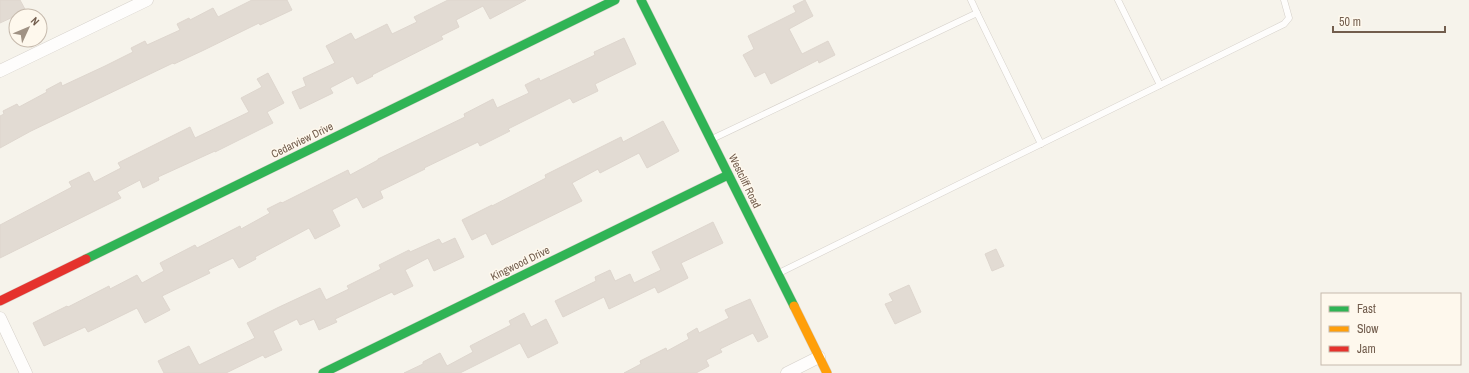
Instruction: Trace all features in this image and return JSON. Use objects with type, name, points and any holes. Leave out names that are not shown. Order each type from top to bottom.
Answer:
[{"type":"street","points":[[0,71],[147,0]]},
{"type":"street","name":"Cedarview Drive","points":[[0,301],[615,0]]},
{"type":"street","name":"Westcliff Road","points":[[641,0],[827,373]]},
{"type":"street","name":"Kingwood Drive","points":[[323,373],[728,175]]},
{"type":"street","points":[[0,318],[26,373]]},
{"type":"street","points":[[787,373],[819,357]]},
{"type":"lane","points":[[971,0],[1041,144]]},
{"type":"lane","points":[[1118,0],[1160,85]]},
{"type":"lane","points":[[777,274],[1284,24],[1289,18],[1284,0]]},
{"type":"lane","points":[[711,140],[977,13]]},
{"type":"building","points":[[0,0],[20,0],[24,8],[8,8],[8,19],[0,23]]},
{"type":"building","points":[[252,0],[287,0],[292,10],[260,25],[259,23],[174,64],[173,63],[31,131],[0,148],[0,116],[4,114],[3,111],[17,104],[19,107],[47,92],[46,90],[61,82],[62,86],[105,66],[133,52],[131,48],[145,41],[147,45],[180,30],[177,24],[189,18],[190,20],[213,8],[218,17]]},
{"type":"building","points":[[448,0],[526,0],[490,19],[483,6],[456,20],[459,27],[441,36],[443,39],[357,84],[353,76],[330,88],[333,93],[300,109],[292,92],[306,86],[303,78],[335,63],[326,46],[351,33],[355,40],[387,24],[392,34],[417,22],[414,17]]},
{"type":"building","points":[[805,0],[813,16],[789,29],[802,54],[828,41],[835,55],[819,63],[818,60],[771,84],[765,72],[755,77],[743,55],[754,49],[748,36],[796,12],[793,6]]},
{"type":"building","points":[[624,38],[636,64],[595,84],[598,91],[573,103],[570,98],[508,129],[510,131],[480,146],[478,142],[424,168],[425,169],[380,191],[383,198],[363,208],[357,197],[332,210],[340,226],[315,239],[309,228],[255,257],[256,259],[239,268],[233,258],[208,270],[210,273],[162,296],[170,310],[145,323],[137,308],[88,332],[85,327],[44,346],[33,323],[109,286],[110,289],[137,275],[142,283],[164,271],[160,263],[195,245],[197,248],[240,226],[241,229],[270,213],[267,209],[348,170],[350,175],[378,159],[465,117],[464,114],[493,99],[497,108],[529,93],[525,85],[539,78],[540,81],[595,55],[594,52]]},
{"type":"building","points":[[268,73],[284,103],[267,112],[273,123],[215,152],[158,177],[159,180],[143,188],[140,180],[117,192],[121,198],[0,258],[0,225],[72,187],[69,182],[89,172],[94,182],[121,168],[118,163],[190,127],[195,138],[249,112],[241,98],[262,87],[257,79]]},
{"type":"building","points":[[663,121],[679,151],[647,168],[639,153],[600,173],[598,169],[572,183],[582,201],[492,245],[486,233],[472,240],[462,220],[546,178],[545,175],[621,137],[623,142]]},
{"type":"building","points":[[713,222],[723,243],[681,263],[688,278],[658,293],[655,287],[609,309],[604,297],[563,317],[555,301],[596,281],[595,277],[610,270],[615,281],[630,274],[634,283],[661,270],[652,252]]},
{"type":"building","points":[[455,238],[464,257],[434,271],[428,258],[405,270],[413,286],[394,295],[392,292],[335,319],[337,322],[319,330],[314,319],[300,325],[297,319],[273,331],[282,350],[265,358],[263,355],[226,373],[164,373],[158,361],[189,346],[199,365],[255,338],[247,323],[277,308],[320,288],[326,300],[349,289],[347,286],[381,269],[379,265],[409,250],[410,252],[439,239],[442,244]]},
{"type":"building","points":[[996,249],[1004,266],[992,271],[985,254]]},
{"type":"building","points":[[909,285],[921,312],[895,324],[885,304],[893,301],[889,294]]},
{"type":"building","points":[[750,299],[768,337],[758,342],[753,333],[720,349],[722,352],[706,360],[709,366],[696,373],[624,373],[641,364],[640,361],[666,348],[667,351],[689,339],[687,334],[697,328],[699,333],[729,318],[725,310]]},
{"type":"building","points":[[524,313],[531,327],[546,319],[558,343],[528,358],[520,343],[460,373],[404,373],[423,364],[423,362],[440,353],[447,366],[473,352],[470,346],[511,325],[509,321]]},
{"type":"traffic: fast","points":[[86,259],[615,0]]},
{"type":"traffic: fast","points":[[641,0],[794,306]]},
{"type":"traffic: fast","points":[[323,373],[728,175]]},
{"type":"traffic: slow","points":[[794,306],[827,373]]},
{"type":"traffic: jam","points":[[0,301],[86,259]]}]
